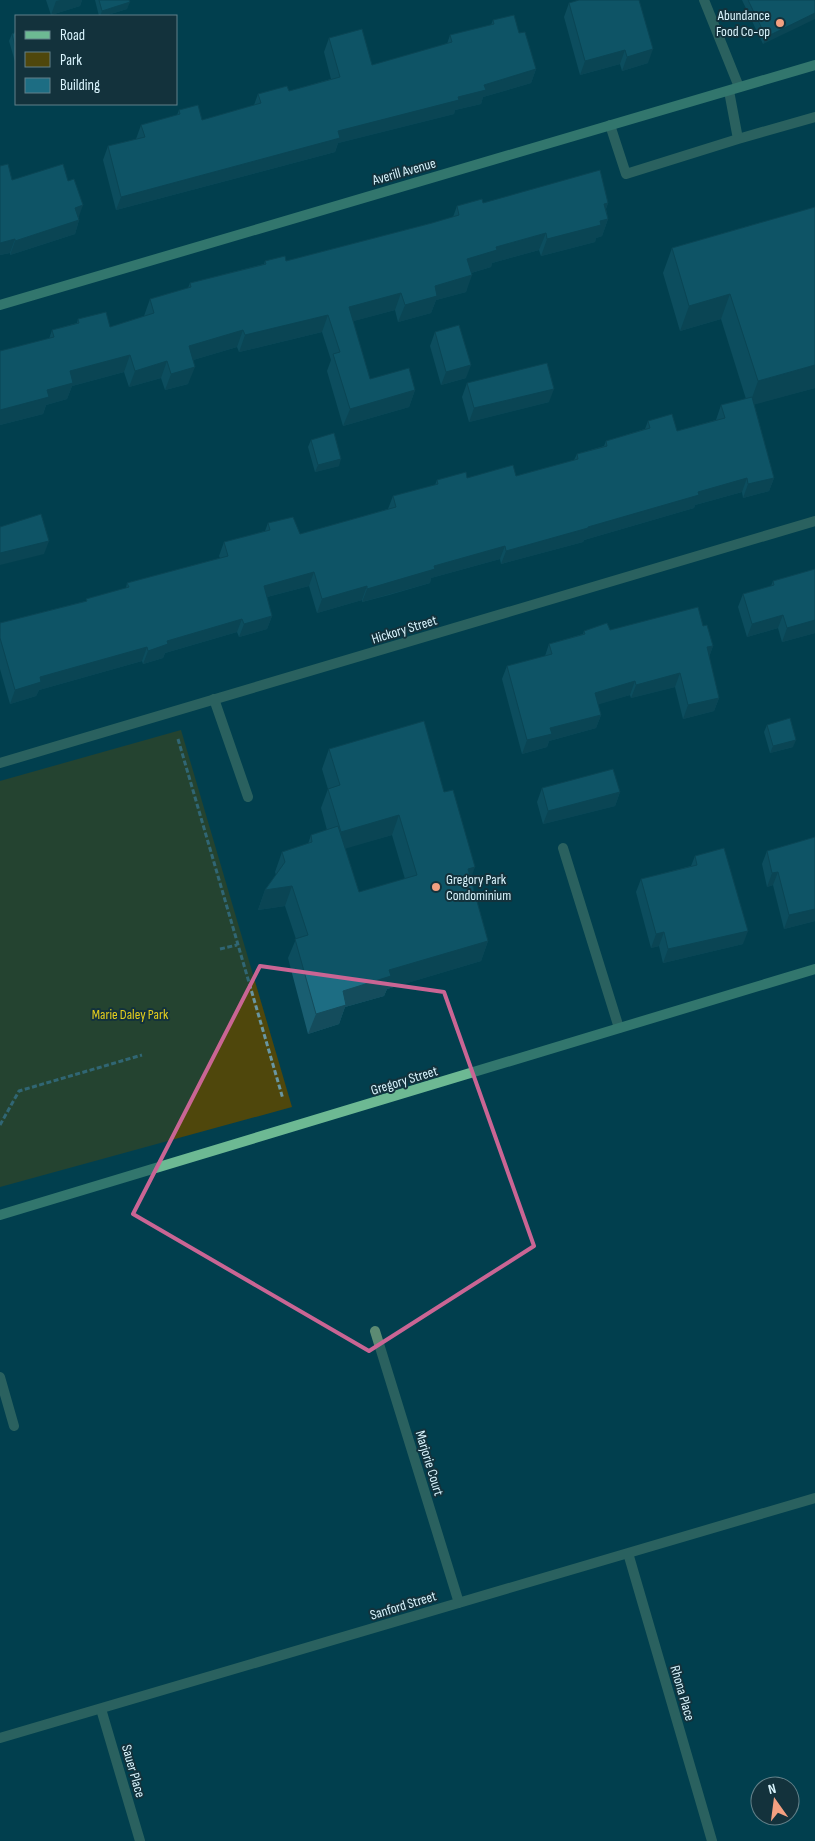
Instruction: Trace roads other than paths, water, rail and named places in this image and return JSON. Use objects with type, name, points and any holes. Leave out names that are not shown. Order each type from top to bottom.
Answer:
[{"type":"street","points":[[704,0],[739,87]]},
{"type":"street","name":"Averill Avenue","points":[[0,304],[815,65]]},
{"type":"street","points":[[729,91],[738,139]]},
{"type":"street","points":[[610,125],[626,174],[815,117]]},
{"type":"street","name":"Hickory Street","points":[[0,763],[815,521]]},
{"type":"street","points":[[214,699],[248,797]]},
{"type":"street","points":[[563,848],[618,1028]]},
{"type":"street","name":"Gregory Street","points":[[0,1215],[815,969]]},
{"type":"street","name":"Marjorie Court","points":[[376,1330],[458,1602]]},
{"type":"street","points":[[0,1377],[14,1426]]},
{"type":"street","name":"Sanford Street","points":[[0,1738],[815,1498]]},
{"type":"street","name":"Rhona Place","points":[[628,1553],[712,1841]]},
{"type":"street","name":"Sauer Place","points":[[101,1709],[140,1841]]},
{"type":"place","name":"Abundance Food Co-op","points":[[780,23]]},
{"type":"place","name":"Gregory Park Condominium","points":[[436,887]]},
{"type":"park label","name":"Marie Daley Park","points":[[130,1014]]}]
